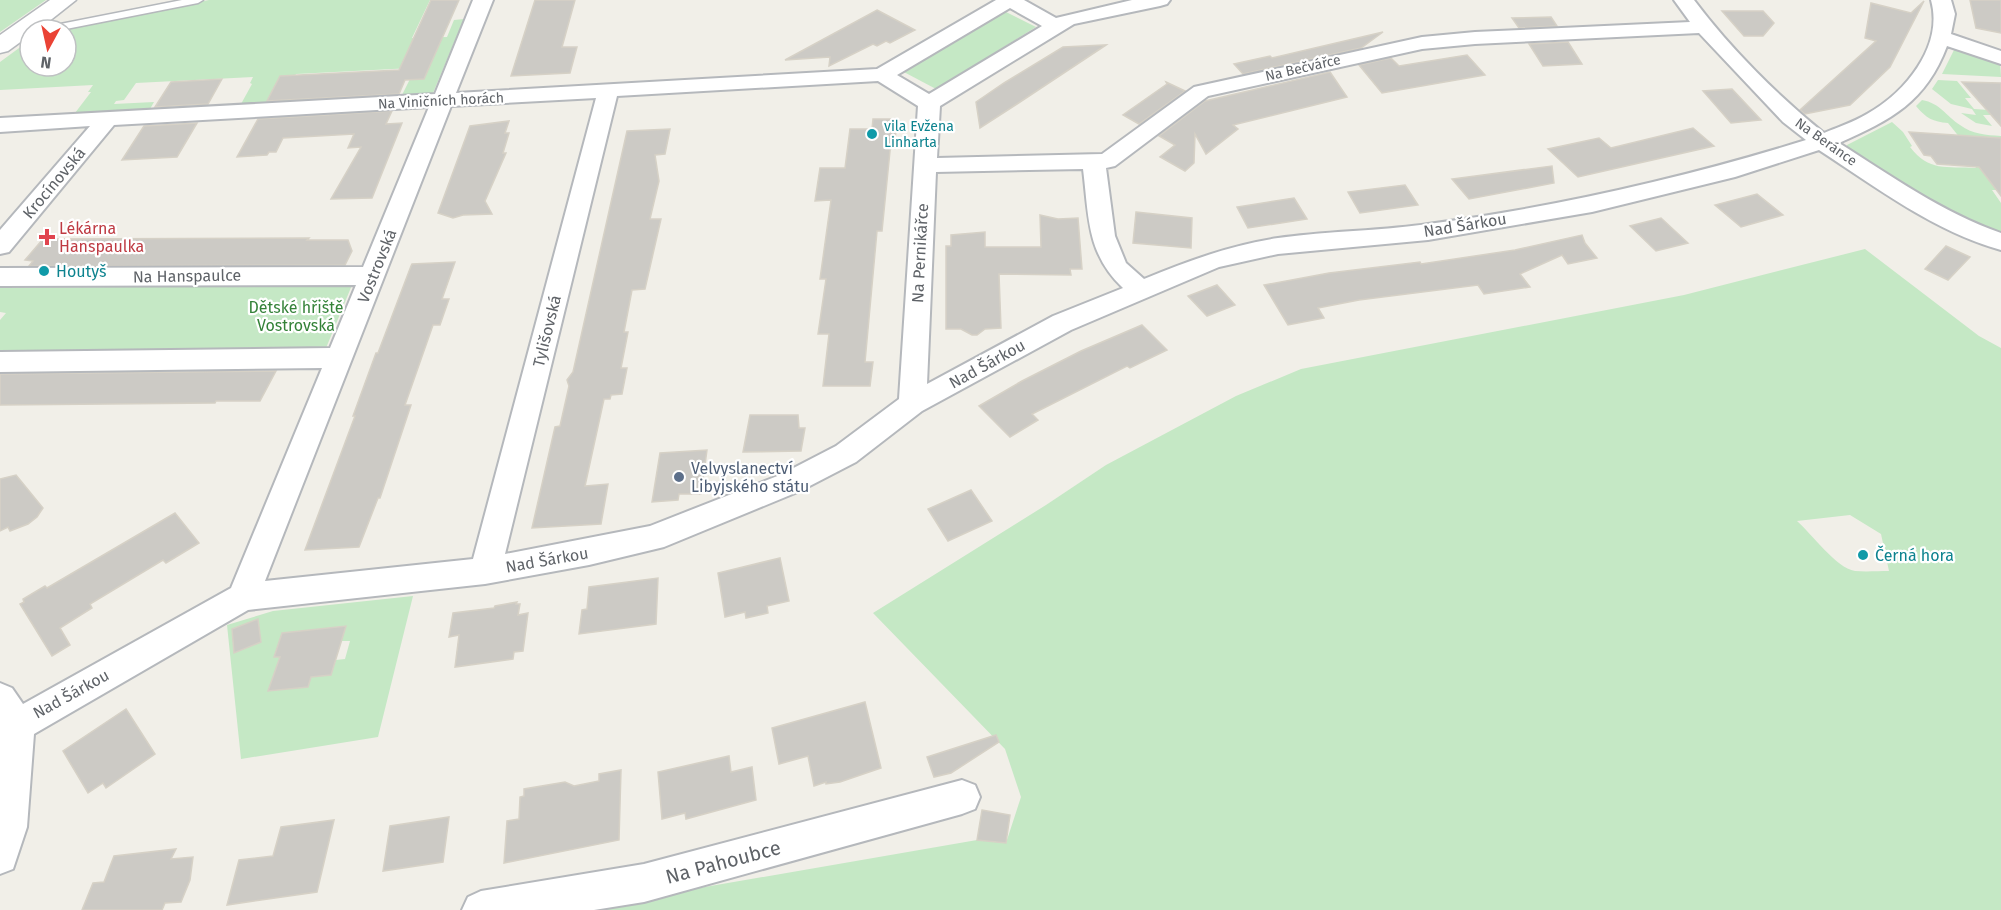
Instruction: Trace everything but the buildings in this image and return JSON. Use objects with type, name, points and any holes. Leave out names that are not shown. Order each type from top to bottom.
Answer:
[{"type":"street","points":[[11,39],[65,0]]},
{"type":"street","name":"Vostrovská","points":[[243,597],[483,0]]},
{"type":"street","points":[[1055,25],[1010,0],[882,75],[929,103],[1068,19],[1160,0]]},
{"type":"street","name":"Na Beránce","points":[[1684,0],[1704,27],[1791,117],[1822,142],[1915,201],[1978,234],[2001,242]]},
{"type":"street","name":"Nad Šárkou","points":[[4,723],[243,597],[485,571],[653,538],[790,483],[846,454],[912,404],[1062,323],[1213,260],[1278,246],[1428,232],[1592,204],[1727,172],[1822,142],[1875,119],[1907,95],[1929,67],[1941,37],[1945,14],[1941,0]]},
{"type":"street","name":"Na Bečvářce","points":[[925,165],[1107,161],[1201,92],[1422,43],[1474,38],[1704,27]]},
{"type":"street","points":[[1941,37],[2001,58]]},
{"type":"street","name":"Na Viničních horách","points":[[0,126],[882,75]]},
{"type":"street","name":"Tylišovská","points":[[485,571],[608,92]]},
{"type":"street","name":"Na Pernikářce","points":[[912,404],[929,103]]},
{"type":"street","name":"Krocínovská","points":[[4,238],[108,119]]},
{"type":"street","points":[[1094,162],[1103,236],[1116,267],[1140,290]]},
{"type":"street","name":"Na Hanspaulce","points":[[0,278],[373,276]]},
{"type":"street","points":[[0,362],[340,358]]},
{"type":"street","points":[[0,856],[9,827],[4,723]]},
{"type":"street","name":"Na Pahoubce","points":[[481,910],[644,883],[962,797]]},
{"type":"lane","points":[[78,24],[198,0]]},
{"type":"green space","points":[[0,0],[46,0],[18,18],[0,32]]},
{"type":"green space","points":[[209,0],[430,0],[412,38],[447,37],[454,20],[464,19],[433,93],[402,95],[412,75],[412,68],[296,74],[286,93],[317,93],[314,100],[241,104],[252,84],[250,83],[253,77],[136,83],[124,100],[116,101],[114,104],[154,102],[150,109],[75,113],[91,92],[88,92],[93,85],[0,90],[0,62],[18,49],[18,78],[78,78],[78,26]]},
{"type":"green space","points":[[1004,11],[1036,27],[936,89],[902,71]]},
{"type":"green space","points":[[1955,48],[2000,62],[2001,77],[1942,74]]},
{"type":"green space","points":[[1938,80],[1957,81],[1971,98],[1965,98],[1974,109],[1989,110],[2001,115],[1983,115],[1992,126],[1976,123],[1961,113],[1976,115],[1972,109],[1951,104],[1932,89]]},
{"type":"green space","points":[[1922,100],[1938,107],[1969,130],[2001,136],[2001,179],[1998,190],[1992,190],[2001,203],[2001,234],[1934,206],[1847,147],[1892,122],[1903,132],[1912,146],[1910,147],[1924,161],[1939,166],[1976,168],[1971,160],[1977,159],[1948,123],[1930,119],[1916,106]]},
{"type":"green space","points":[[1865,249],[1979,336],[2001,348],[2001,910],[582,910],[977,840],[1006,843],[1021,797],[1005,749],[873,613],[1106,465],[1236,396],[1301,369],[1684,295]],"holes":[[[1850,515],[1881,534],[1889,571],[1855,571],[1840,564],[1797,521]]]},
{"type":"green space","name":"Dětské hřiště Vostrovská","points":[[352,285],[326,348],[0,351],[0,320],[6,313],[0,312],[0,288]]},
{"type":"green space","points":[[413,596],[378,737],[241,759],[227,625],[273,611]],"holes":[[[345,626],[341,641],[350,641],[345,659],[336,660],[331,675],[311,677],[307,687],[269,691],[280,657],[275,657],[282,633]]]},
{"type":"place","name":"vila Evžena Linharta","points":[[872,134]]},
{"type":"place","name":"Lékárna Hanspaulka","points":[[47,237]]},
{"type":"place","name":"Houtyš","points":[[44,271]]},
{"type":"place","name":"Velvyslanectví Libyjského státu","points":[[679,477]]},
{"type":"place","name":"Černá hora","points":[[1863,555]]}]
